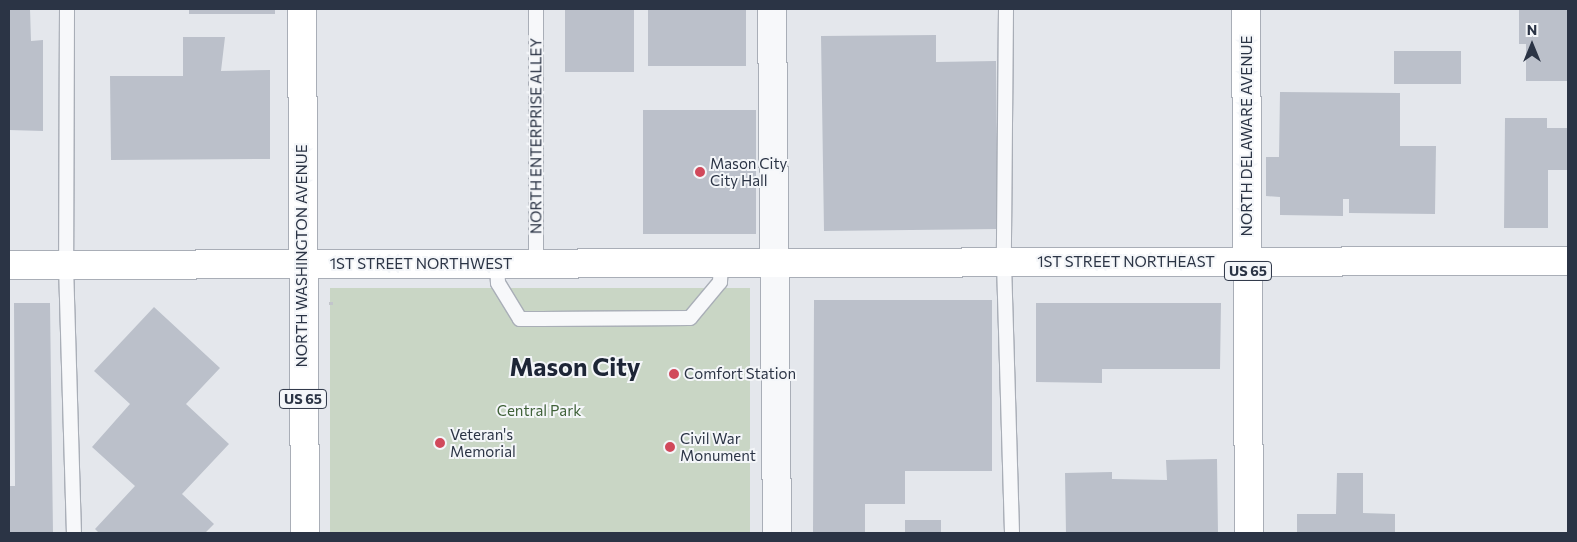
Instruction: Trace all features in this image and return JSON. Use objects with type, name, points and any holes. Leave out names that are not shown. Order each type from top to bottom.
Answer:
[{"type":"main road","name":"NORTH WASHINGTON AVENUE","points":[[302,9],[301,264],[304,533]]},
{"type":"main road","name":"NORTH DELAWARE AVENUE","points":[[1246,9],[1248,533]]},
{"type":"main road","name":"1ST STREET NORTHEAST","points":[[774,263],[1568,261]]},
{"type":"main road","name":"1ST STREET NORTHWEST","points":[[9,265],[774,263]]},
{"type":"street","points":[[772,9],[777,533]]},
{"type":"lane","points":[[67,9],[66,265],[74,533]]},
{"type":"lane","name":"NORTH ENTERPRISE ALLEY","points":[[536,9],[536,264]]},
{"type":"lane","points":[[1006,9],[1004,263],[1012,533]]},
{"type":"lane","points":[[497,264],[498,282],[520,319],[690,318],[720,282],[721,264]]},
{"type":"green space","name":"Central Park","points":[[330,288],[750,288],[750,533],[330,533]]},
{"type":"building","points":[[9,9],[30,9],[31,41],[43,40],[43,131],[9,130]]},
{"type":"building","points":[[189,9],[275,9],[275,14],[189,14]]},
{"type":"building","points":[[565,9],[634,9],[634,72],[565,72]]},
{"type":"building","points":[[648,9],[746,9],[746,66],[648,66]]},
{"type":"building","points":[[1519,9],[1568,9],[1568,81],[1526,81],[1526,44],[1519,44]]},
{"type":"building","points":[[936,35],[936,62],[996,61],[998,229],[824,231],[821,36]]},
{"type":"building","points":[[183,37],[225,37],[221,71],[270,70],[270,159],[111,160],[110,76],[183,76]]},
{"type":"building","points":[[1394,51],[1461,51],[1461,84],[1394,84]]},
{"type":"building","points":[[1280,92],[1400,93],[1400,146],[1436,146],[1435,214],[1349,213],[1349,199],[1343,199],[1343,216],[1280,215],[1280,197],[1266,196],[1266,157],[1279,157]]},
{"type":"building","name":"Mason City City Hall","points":[[643,110],[756,110],[756,234],[643,234]]},
{"type":"building","points":[[1505,118],[1547,118],[1547,128],[1568,128],[1568,170],[1548,170],[1548,228],[1504,228]]},
{"type":"building","points":[[814,300],[992,300],[992,471],[905,471],[905,504],[865,504],[865,533],[813,533]]},
{"type":"building","points":[[14,303],[50,303],[53,533],[9,533],[9,486],[15,486]]},
{"type":"building","points":[[1036,303],[1221,303],[1220,369],[1102,369],[1102,383],[1036,382]]},
{"type":"building","points":[[154,307],[220,368],[186,404],[229,444],[182,494],[214,524],[205,533],[99,533],[95,529],[135,486],[92,447],[130,404],[94,371]]},
{"type":"building","points":[[1217,459],[1218,533],[1066,533],[1065,473],[1112,472],[1112,479],[1167,480],[1166,460]]},
{"type":"building","points":[[1337,473],[1363,473],[1363,513],[1395,514],[1395,533],[1297,533],[1297,514],[1336,514]]},
{"type":"building","points":[[905,520],[941,520],[941,533],[905,533]]},
{"type":"place","name":"Mason City City Hall","points":[[700,172]]},
{"type":"place","name":"Comfort Station","points":[[674,374]]},
{"type":"place","name":"Veteran's Memorial","points":[[440,443]]},
{"type":"place","name":"Civil War Monument","points":[[670,447]]},
{"type":"district","name":"Mason City","points":[[575,366]]}]
